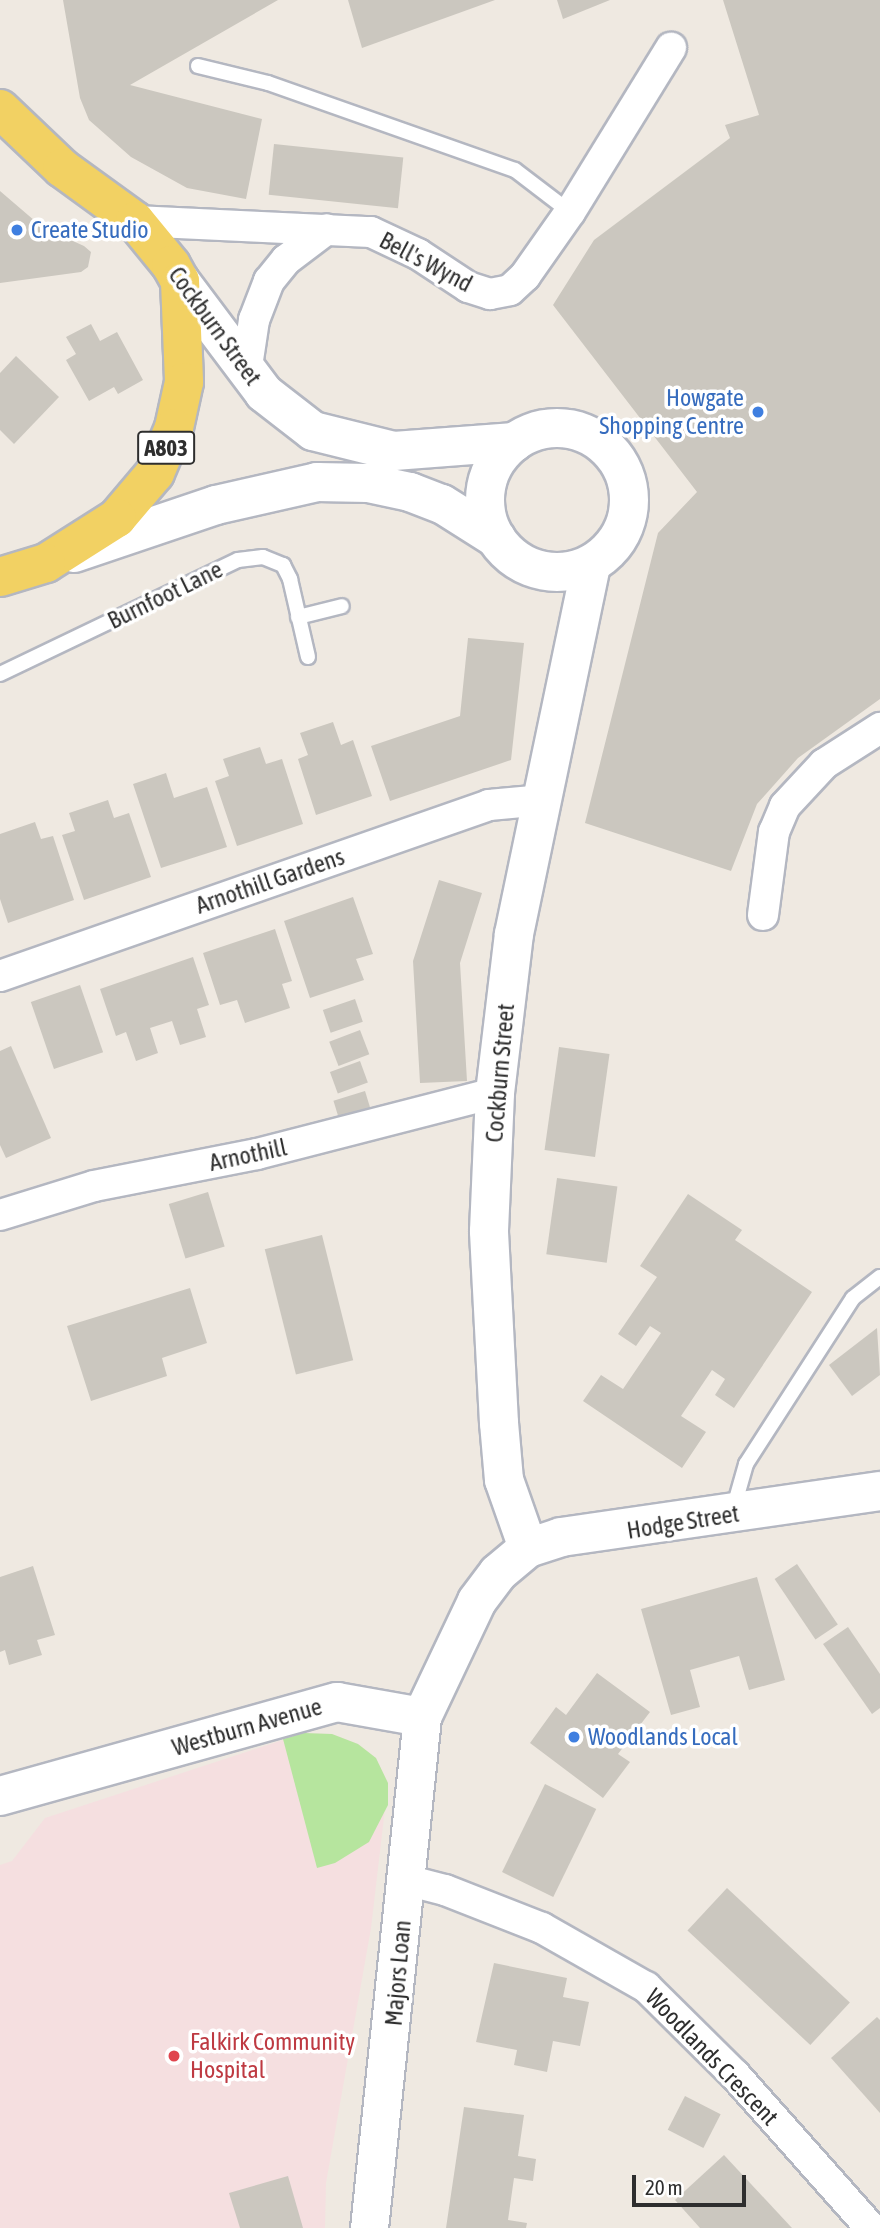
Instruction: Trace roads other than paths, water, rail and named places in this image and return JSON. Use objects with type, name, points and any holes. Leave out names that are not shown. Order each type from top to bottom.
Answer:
[{"type":"main road","name":"Cockburn Street","points":[[0,109],[62,167],[135,222],[155,242],[246,373],[264,393],[313,431],[359,445],[394,451],[515,442],[548,429],[583,433],[611,451],[624,472],[630,505],[624,529],[611,549],[591,565],[578,641],[514,934],[495,1093],[489,1231],[499,1423],[504,1480],[528,1548]]},
{"type":"main road","name":"A803","points":[[0,577],[46,563],[117,518],[155,472],[174,428],[184,382],[180,281]]},
{"type":"main road","name":"Cockburn Street","points":[[515,442],[495,463],[486,486],[486,515],[496,538],[512,557],[538,570]]},
{"type":"main road","name":"Cockburn Street","points":[[46,563],[216,505],[317,482],[368,483],[410,492],[442,504],[496,538]]},
{"type":"main road","points":[[538,570],[563,572],[591,565]]},
{"type":"main road","points":[[538,570],[578,641]]},
{"type":"main road","name":"Hodge Street","points":[[528,1548],[561,1537],[732,1515],[880,1491]]},
{"type":"main road","points":[[422,1717],[477,1601],[498,1573],[528,1548]]},
{"type":"main road","name":"Westburn Avenue","points":[[0,1796],[337,1702],[422,1717]]},
{"type":"street","name":"Bell's Wynd","points":[[135,222],[371,232],[418,254],[468,287],[490,294],[510,290],[525,276],[570,212],[671,48]]},
{"type":"street","points":[[246,373],[254,320],[269,281],[286,260],[327,229]]},
{"type":"street","points":[[763,915],[774,832],[785,806],[824,764],[880,728]]},
{"type":"street","name":"Arnothill Gardens","points":[[0,976],[489,805],[544,800]]},
{"type":"street","name":"Arnothill","points":[[0,1215],[94,1186],[257,1154],[495,1093]]},
{"type":"street","name":"Majors Loan","points":[[369,2228],[422,1717]]},
{"type":"street","name":"Woodlands Crescent","points":[[406,1880],[445,1890],[542,1928],[646,1987],[735,2075],[871,2228]]},
{"type":"lane","points":[[198,66],[268,83],[515,170],[570,212]]},
{"type":"lane","name":"Burnfoot Lane","points":[[0,674],[238,560],[263,557],[283,565],[307,656]]},
{"type":"lane","points":[[298,617],[342,606]]},
{"type":"lane","points":[[732,1515],[746,1464],[853,1297],[880,1277]]},
{"type":"place","name":"Create Studio","points":[[17,230]]},
{"type":"place","name":"Howgate Shopping Centre","points":[[758,412]]},
{"type":"place","name":"Woodlands Local","points":[[574,1737]]},
{"type":"place","name":"Falkirk Community Hospital","points":[[174,2056]]}]
